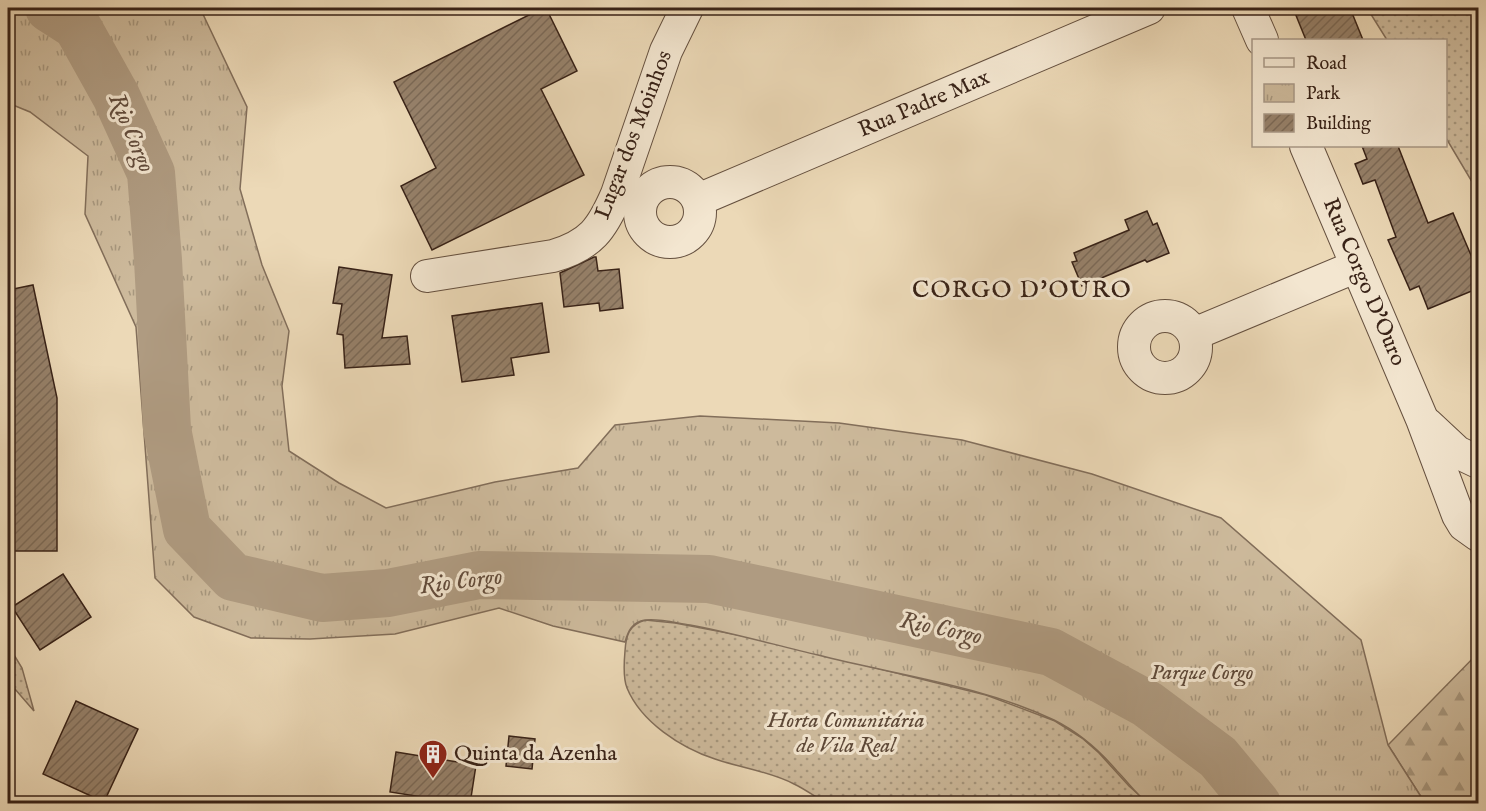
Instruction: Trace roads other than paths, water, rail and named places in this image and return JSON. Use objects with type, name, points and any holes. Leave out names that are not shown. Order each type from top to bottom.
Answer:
[{"type":"street","name":"Lugar dos Moinhos","points":[[427,276],[553,256],[567,252],[591,239],[610,210],[617,194],[666,51],[687,8]]},
{"type":"street","name":"Rua Padre Max","points":[[698,200],[1149,8]]},
{"type":"street","points":[[1248,8],[1262,39]]},
{"type":"street","name":"Rua Corgo D'Ouro","points":[[1306,147],[1422,419],[1458,515],[1464,525],[1479,535]]},
{"type":"street","points":[[1194,334],[1357,266]]},
{"type":"street","points":[[1422,419],[1452,448],[1479,462]]},
{"type":"waterway","name":"Rio Corgo","points":[[49,8],[77,26],[116,96],[151,173],[167,429],[187,529],[233,577],[322,598],[388,593],[479,575],[709,579],[1051,652],[1147,704],[1218,757],[1257,804]]},
{"type":"waterway","points":[[58,14],[70,8]]},
{"type":"place","name":"Quinta da Azenha","points":[[433,780]]},
{"type":"district","name":"CORGO D'OURO","points":[[1022,290]]},
{"type":"park label","name":"Parque Corgo","points":[[1202,673]]},
{"type":"park label","name":"Horta Comunitária de Vila Real","points":[[846,734]]}]
